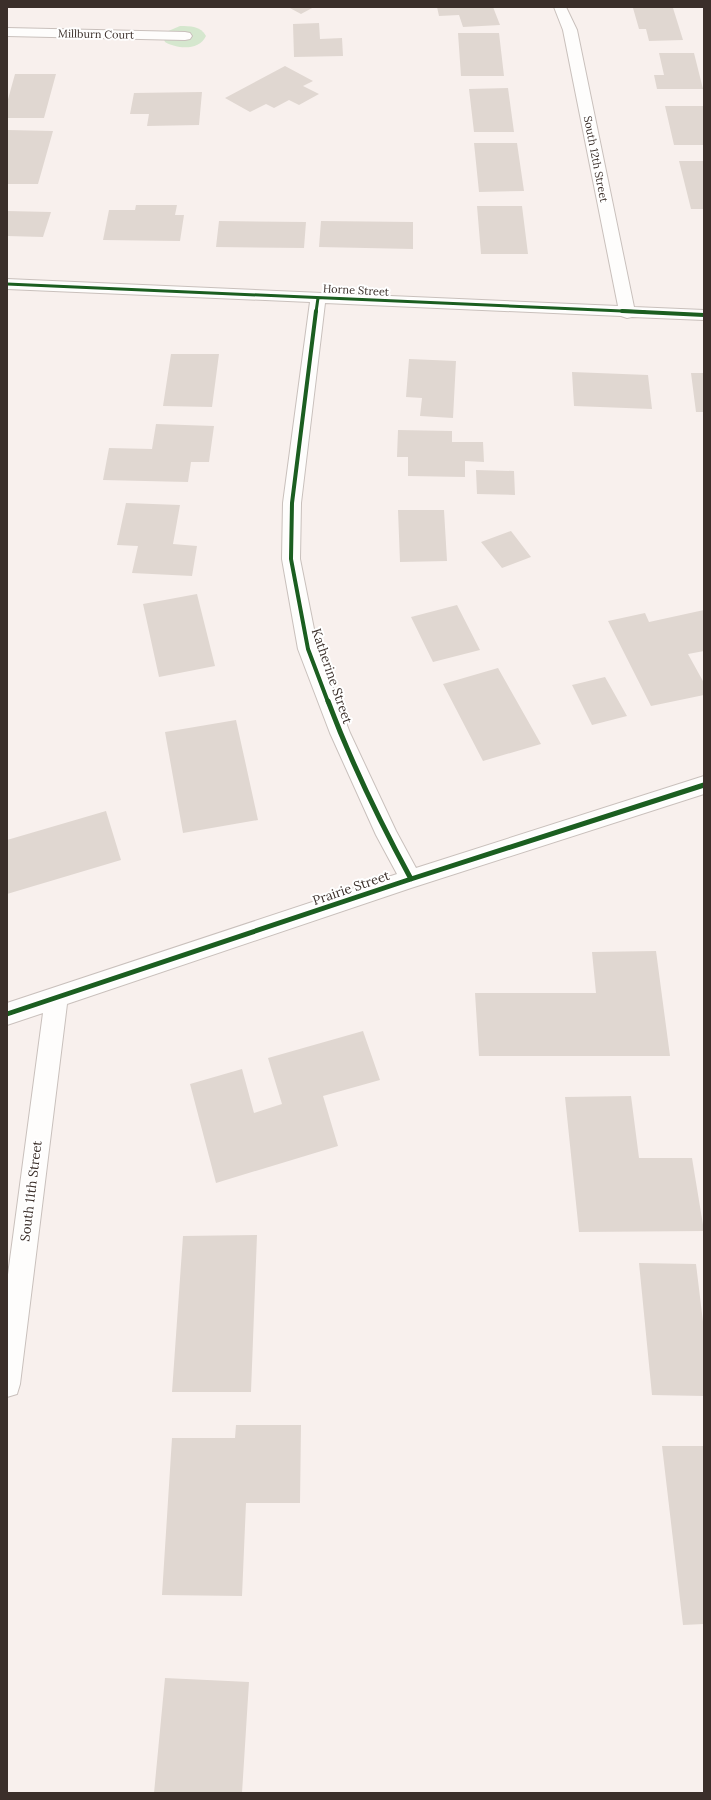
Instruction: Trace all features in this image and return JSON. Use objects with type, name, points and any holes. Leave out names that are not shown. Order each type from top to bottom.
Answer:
[{"type":"street","name":"South 12th Street","points":[[560,7],[570,30],[627,313]]},
{"type":"street","name":"Millburn Court","points":[[7,32],[185,36]]},
{"type":"street","name":"Horne Street","points":[[7,284],[627,313],[704,315]]},
{"type":"street","name":"Katherine Street","points":[[318,298],[292,503],[292,559],[299,606],[308,649],[340,733],[387,835],[411,879]]},
{"type":"street","name":"Prairie Street","points":[[7,1014],[411,879],[704,785]]},
{"type":"street","name":"South 11th Street","points":[[7,1384],[56,998]]},
{"type":"green space","points":[[180,26],[198,28],[206,36],[203,41],[198,44],[187,47],[175,46],[165,42],[163,37],[166,32]]},
{"type":"building","points":[[288,7],[314,7],[301,14]]},
{"type":"building","points":[[437,7],[493,7],[500,25],[463,27],[459,15],[439,16]]},
{"type":"building","points":[[633,8],[673,8],[683,40],[649,41],[646,29],[639,29]]},
{"type":"building","points":[[319,23],[320,39],[342,38],[343,56],[294,57],[293,24]]},
{"type":"building","points":[[458,33],[499,33],[504,76],[461,76]]},
{"type":"building","points":[[659,53],[694,53],[703,89],[657,89],[654,75],[664,75]]},
{"type":"building","points":[[285,66],[313,81],[303,86],[319,94],[299,105],[289,100],[274,108],[266,104],[250,112],[225,98]]},
{"type":"building","points":[[15,74],[56,74],[44,118],[7,118],[7,103]]},
{"type":"building","points":[[508,88],[514,132],[474,132],[469,89]]},
{"type":"building","points":[[202,92],[199,125],[147,126],[149,114],[130,114],[134,93]]},
{"type":"building","points":[[665,106],[704,106],[704,145],[674,145]]},
{"type":"building","points":[[8,130],[53,131],[38,184],[7,184]]},
{"type":"building","points":[[474,143],[517,143],[524,191],[479,192]]},
{"type":"building","points":[[679,161],[704,161],[704,209],[691,209]]},
{"type":"building","points":[[136,205],[177,205],[175,215],[184,215],[180,241],[103,240],[109,210],[135,210]]},
{"type":"building","points":[[477,206],[522,206],[528,254],[481,254]]},
{"type":"building","points":[[7,211],[51,212],[43,237],[7,236]]},
{"type":"building","points":[[219,221],[306,222],[304,248],[216,247]]},
{"type":"building","points":[[321,221],[413,222],[413,249],[319,247]]},
{"type":"building","points":[[171,354],[219,354],[212,407],[163,406]]},
{"type":"building","points":[[409,359],[456,361],[453,418],[420,416],[422,398],[406,397]]},
{"type":"building","points":[[572,372],[648,375],[652,409],[574,406]]},
{"type":"building","points":[[691,373],[704,373],[704,412],[696,412]]},
{"type":"building","points":[[156,424],[214,426],[209,462],[191,462],[188,482],[103,480],[109,448],[152,449]]},
{"type":"building","points":[[398,430],[452,431],[452,442],[483,442],[484,462],[465,461],[465,477],[408,476],[408,457],[397,457]]},
{"type":"building","points":[[476,470],[514,471],[515,495],[477,494]]},
{"type":"building","points":[[126,503],[180,505],[173,544],[197,546],[192,576],[132,573],[138,546],[117,545]]},
{"type":"building","points":[[398,510],[444,510],[447,561],[400,562]]},
{"type":"building","points":[[511,531],[531,557],[502,568],[481,542]]},
{"type":"building","points":[[197,594],[215,666],[159,677],[143,604]]},
{"type":"building","points":[[457,605],[480,650],[433,662],[411,617]]},
{"type":"building","points":[[704,610],[704,651],[688,654],[704,683],[704,695],[651,706],[608,621],[645,613],[649,622]]},
{"type":"building","points":[[498,668],[541,744],[483,761],[443,684]]},
{"type":"building","points":[[605,677],[627,716],[592,725],[572,685]]},
{"type":"building","points":[[236,720],[258,820],[183,833],[165,732]]},
{"type":"building","points":[[106,811],[121,860],[7,894],[7,840]]},
{"type":"building","points":[[656,951],[670,1056],[479,1056],[475,993],[596,993],[592,952]]},
{"type":"building","points":[[363,1031],[380,1080],[323,1096],[338,1146],[216,1183],[190,1084],[242,1069],[254,1113],[282,1104],[268,1058]]},
{"type":"building","points":[[631,1096],[639,1158],[692,1158],[704,1231],[579,1232],[565,1097]]},
{"type":"building","points":[[257,1235],[251,1392],[172,1392],[183,1236]]},
{"type":"building","points":[[639,1263],[696,1264],[704,1330],[704,1396],[652,1395]]},
{"type":"building","points":[[236,1425],[301,1425],[300,1503],[246,1503],[242,1596],[162,1595],[172,1438],[235,1438]]},
{"type":"building","points":[[662,1446],[704,1446],[704,1624],[683,1625]]},
{"type":"building","points":[[165,1678],[249,1682],[242,1793],[154,1793]]},
{"type":"cycle path","points":[[7,284],[704,315]]},
{"type":"cycle path","points":[[318,298],[292,503],[291,559],[308,649],[340,733],[387,835],[411,879]]},
{"type":"cycle path","points":[[7,1014],[411,879],[704,785]]}]
